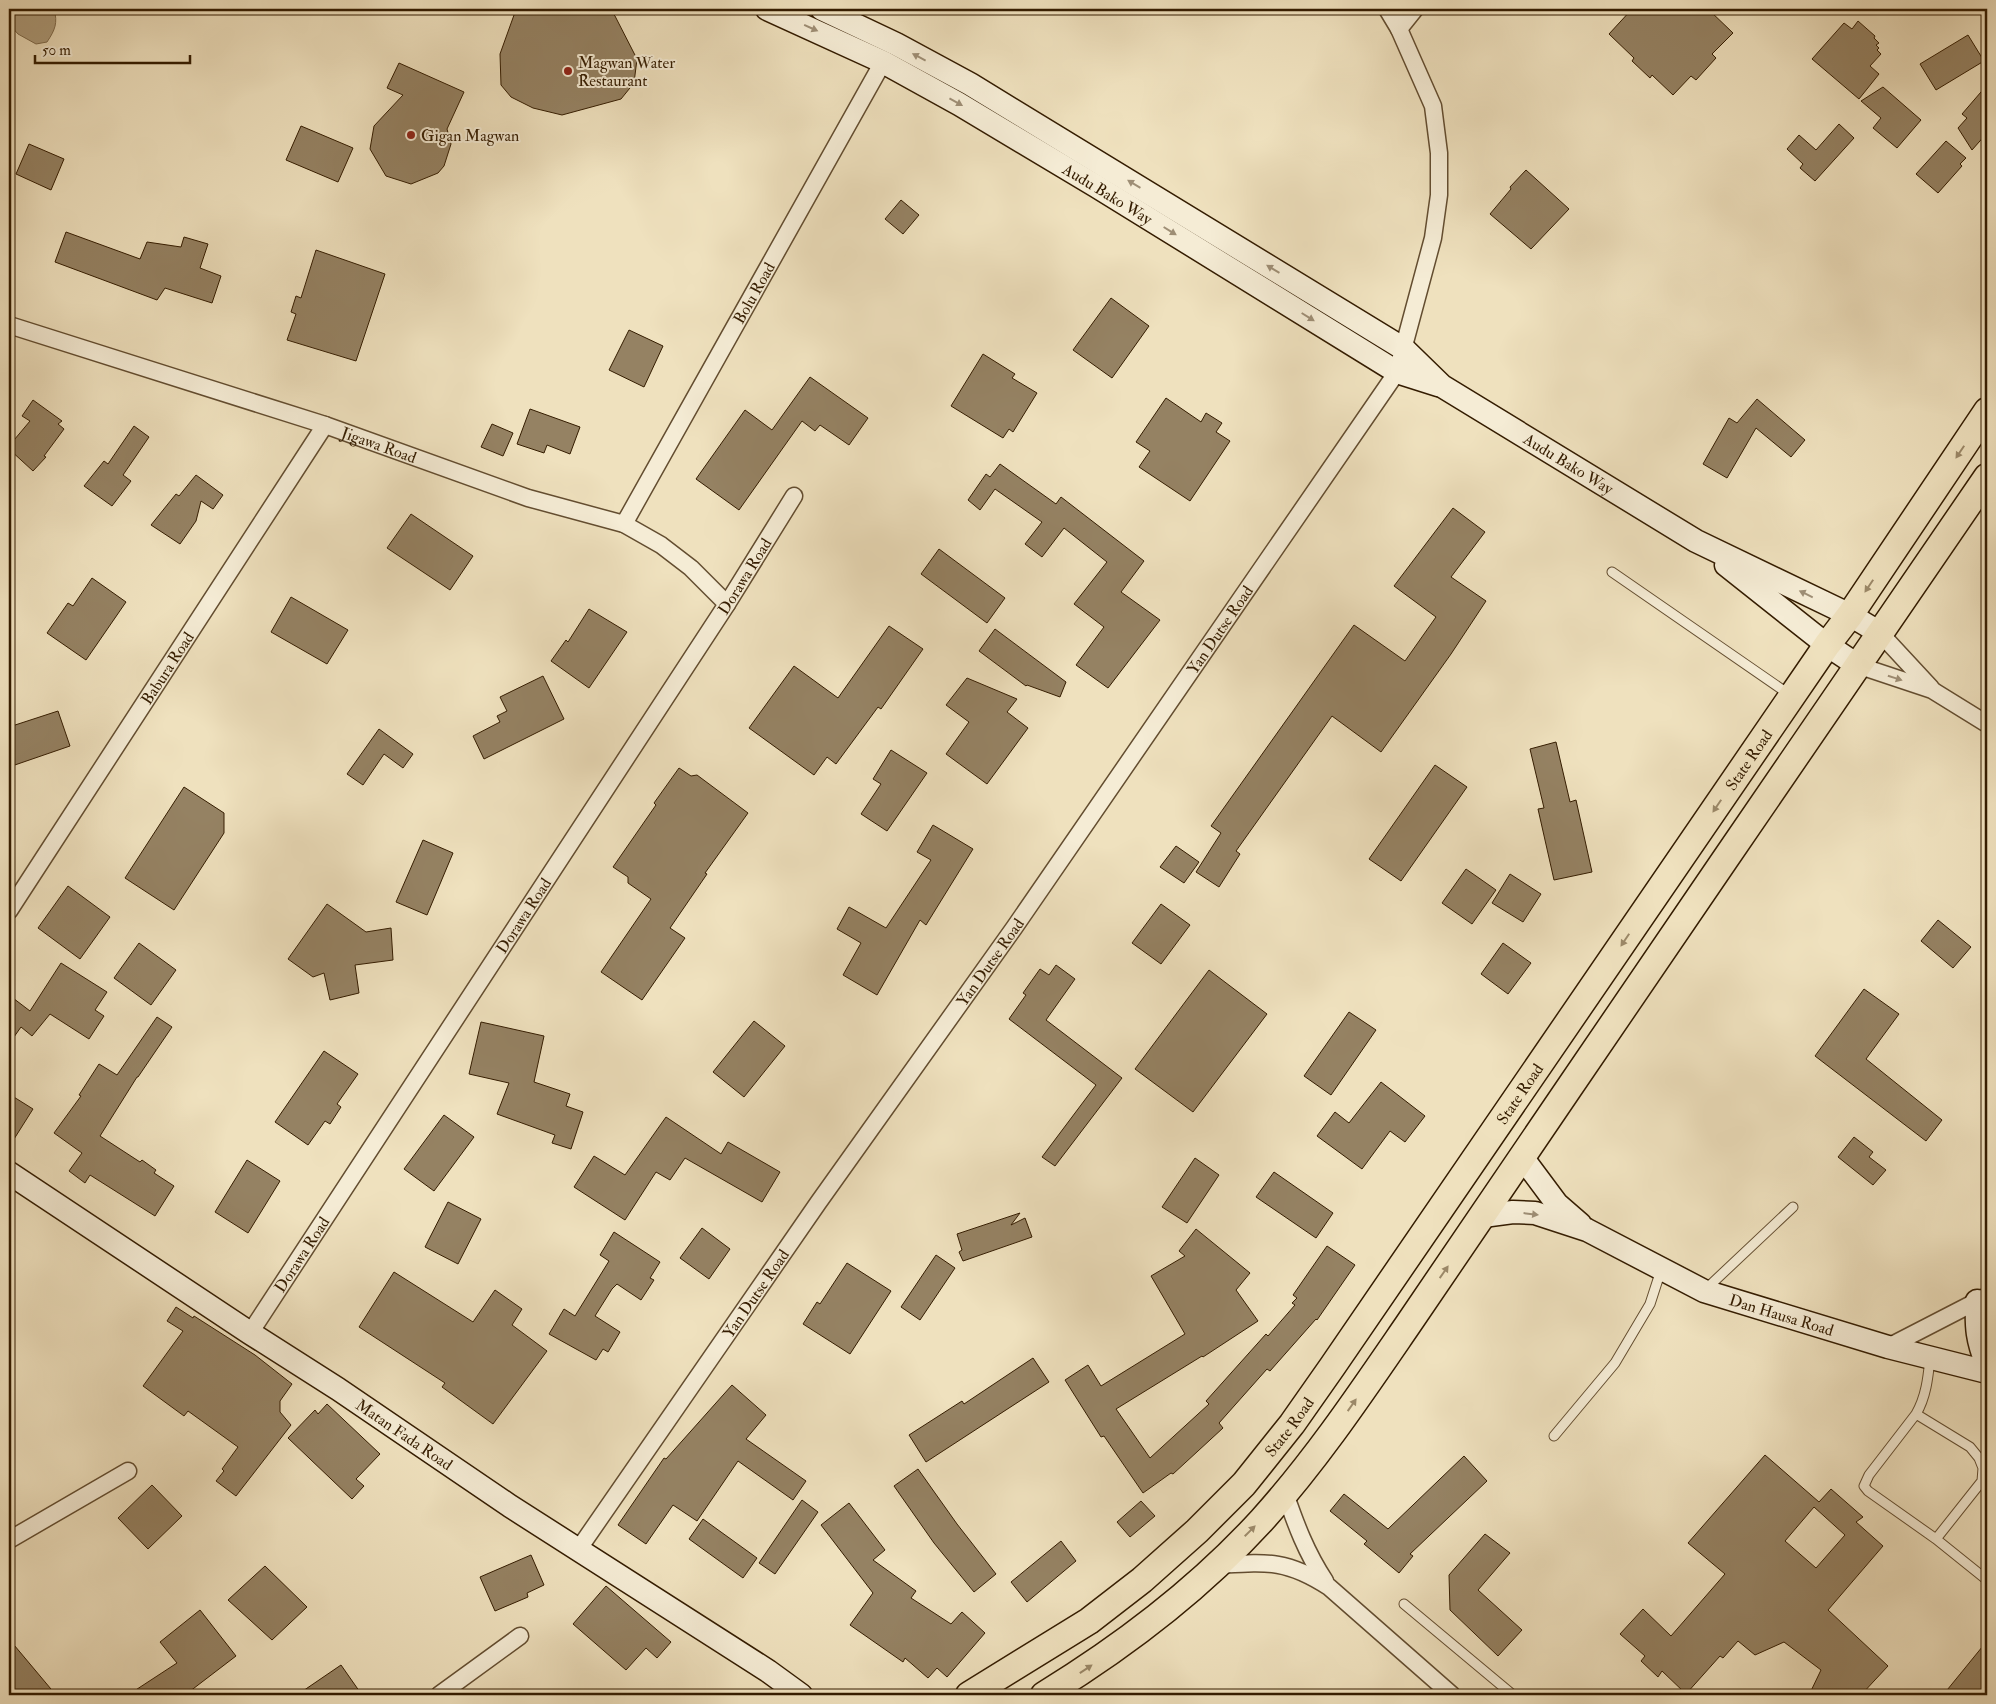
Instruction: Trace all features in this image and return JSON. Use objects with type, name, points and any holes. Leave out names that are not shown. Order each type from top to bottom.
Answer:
[{"type":"main road","name":"Audu Bako Way","points":[[767,9],[883,62],[968,109],[1397,372],[1442,386]]},
{"type":"main road","name":"Audu Bako Way","points":[[822,9],[896,44],[970,84],[1404,349],[1442,386],[1696,541],[1850,615],[1880,633]]},
{"type":"main road","name":"State Road","points":[[969,1695],[1089,1621],[1142,1580],[1244,1484],[1292,1424],[1827,645],[1850,615],[1987,412]]},
{"type":"main road","points":[[1044,1695],[1125,1642],[1170,1606],[1217,1565],[1261,1521],[1304,1470],[1340,1422],[1483,1216],[1987,477]]},
{"type":"main road","name":"Audu Bako Way","points":[[1696,541],[1827,645],[1857,665]]},
{"type":"main road","name":"Dan Hausa Road","points":[[1522,1157],[1557,1204],[1587,1230]]},
{"type":"main road","name":"Matan Fada Road","points":[[9,1173],[250,1333],[338,1388],[502,1501],[760,1666],[801,1695]]},
{"type":"main road","name":"Dan Hausa Road","points":[[1483,1216],[1513,1212],[1535,1213],[1587,1230],[1704,1291],[1888,1347],[1987,1372]]},
{"type":"main road","points":[[1982,1298],[1976,1324],[1978,1342],[1987,1365]]},
{"type":"street","name":"Yan Dutse Road","points":[[578,1550],[818,1203],[1014,928],[1397,372],[1434,238],[1439,195],[1439,153],[1433,106],[1399,29],[1387,9]]},
{"type":"street","points":[[1399,29],[1415,9]]},
{"type":"street","name":"Bolu Road","points":[[624,524],[883,62]]},
{"type":"street","name":"Jigawa Road","points":[[9,325],[324,425],[528,498],[624,524],[660,545],[691,568],[726,604]]},
{"type":"street","name":"Babura Road","points":[[9,910],[324,425]]},
{"type":"street","name":"Dorawa Road","points":[[250,1333],[726,604],[794,496]]},
{"type":"street","points":[[1880,633],[1932,690]]},
{"type":"street","points":[[1857,665],[1932,690],[1987,724]]},
{"type":"street","points":[[1888,1347],[1982,1298]]},
{"type":"street","points":[[9,1540],[128,1471]]},
{"type":"street","points":[[1285,1493],[1301,1539],[1311,1560],[1329,1587]]},
{"type":"street","points":[[1217,1565],[1263,1563],[1287,1566],[1308,1573],[1329,1587],[1452,1695]]},
{"type":"street","points":[[439,1695],[520,1636]]},
{"type":"lane","points":[[1612,572],[1792,696]]},
{"type":"lane","points":[[1704,1291],[1793,1207]]},
{"type":"lane","points":[[1554,1436],[1615,1363],[1650,1304],[1661,1270]]},
{"type":"lane","points":[[1930,1359],[1922,1405],[1869,1475],[1864,1486],[1868,1491],[1936,1539],[1987,1580]]},
{"type":"lane","points":[[1916,1414],[1970,1447],[1979,1458],[1983,1468],[1982,1481],[1936,1539]]},
{"type":"lane","points":[[1404,1604],[1513,1695]]},
{"type":"shaded area","points":[[9,9],[54,9],[55,26],[47,42],[36,44],[18,34],[9,24]]},
{"type":"building","name":"Magwan Water Restaurant","points":[[519,9],[609,9],[615,16],[637,59],[634,83],[621,99],[562,115],[533,108],[511,97],[501,85],[500,54],[514,15]]},
{"type":"building","points":[[1632,9],[1708,9],[1733,33],[1712,54],[1716,58],[1696,80],[1691,76],[1673,95],[1652,75],[1650,78],[1632,61],[1634,58],[1609,34]]},
{"type":"building","points":[[1858,21],[1875,36],[1874,38],[1879,43],[1876,45],[1879,48],[1877,50],[1881,54],[1870,66],[1879,74],[1859,99],[1812,59],[1844,23],[1852,29]]},
{"type":"building","points":[[1968,35],[1984,61],[1936,90],[1920,64]]},
{"type":"building","name":"Gigan Magwan","points":[[399,63],[464,92],[447,129],[451,144],[444,166],[438,173],[411,184],[386,176],[370,149],[374,126],[403,95],[387,88]]},
{"type":"building","points":[[1987,85],[1987,133],[1972,150],[1958,128],[1967,118],[1962,114]]},
{"type":"building","points":[[1883,87],[1921,120],[1897,148],[1873,128],[1881,118],[1861,101]]},
{"type":"building","points":[[1839,124],[1854,138],[1815,181],[1800,168],[1803,164],[1787,149],[1799,135],[1816,150]]},
{"type":"building","points":[[301,126],[353,148],[338,182],[286,160]]},
{"type":"building","points":[[1946,141],[1966,158],[1960,164],[1962,166],[1938,193],[1916,174]]},
{"type":"building","points":[[29,144],[64,159],[51,190],[16,174]]},
{"type":"building","points":[[1526,170],[1569,209],[1531,249],[1490,214],[1511,189],[1510,187]]},
{"type":"building","points":[[901,200],[919,215],[903,234],[885,219]]},
{"type":"building","points":[[66,232],[140,259],[147,242],[181,247],[184,237],[208,244],[200,268],[221,276],[212,303],[165,288],[157,300],[55,262]]},
{"type":"building","points":[[316,250],[385,274],[356,361],[287,340],[296,314],[291,312],[296,296],[301,298]]},
{"type":"building","points":[[1111,298],[1149,326],[1112,378],[1073,350]]},
{"type":"building","points":[[629,330],[663,346],[644,387],[609,370]]},
{"type":"building","points":[[983,354],[1015,374],[1012,378],[1037,393],[1013,432],[1009,429],[1003,438],[951,406]]},
{"type":"building","points":[[810,377],[868,418],[849,445],[820,425],[815,431],[802,421],[739,510],[696,479],[745,410],[772,430]]},
{"type":"building","points":[[1166,398],[1201,422],[1206,413],[1222,423],[1216,432],[1230,441],[1190,501],[1139,467],[1150,451],[1136,442]]},
{"type":"building","points":[[1757,399],[1805,440],[1791,457],[1756,428],[1727,478],[1703,464],[1729,418],[1737,423]]},
{"type":"building","points":[[33,400],[62,421],[58,424],[64,429],[44,456],[46,457],[33,471],[9,449],[9,446],[30,421],[22,416]]},
{"type":"building","points":[[530,409],[580,427],[570,454],[547,445],[544,453],[517,444]]},
{"type":"building","points":[[492,424],[513,433],[503,456],[481,447]]},
{"type":"building","points":[[134,426],[149,437],[123,475],[131,481],[112,506],[84,486],[104,461],[108,464]]},
{"type":"building","points":[[1000,464],[1056,504],[1061,497],[1144,561],[1121,592],[1160,620],[1108,688],[1076,665],[1104,627],[1074,604],[1107,562],[1064,528],[1042,557],[1025,544],[1042,522],[995,489],[980,510],[968,500],[986,474],[990,477]]},
{"type":"building","points":[[196,475],[223,495],[213,509],[201,501],[196,521],[180,544],[151,525],[176,494],[179,496]]},
{"type":"building","points":[[1453,508],[1485,532],[1451,577],[1486,601],[1451,654],[1381,752],[1332,716],[1236,851],[1240,854],[1219,887],[1196,872],[1221,833],[1211,826],[1354,625],[1405,661],[1436,617],[1394,586]]},
{"type":"building","points":[[411,514],[473,556],[450,590],[387,548]]},
{"type":"building","points":[[939,549],[1005,598],[987,623],[921,574]]},
{"type":"building","points":[[92,578],[126,602],[86,660],[47,633],[68,603],[73,606]]},
{"type":"building","points":[[291,597],[348,630],[327,664],[271,632]]},
{"type":"building","points":[[589,609],[627,632],[589,688],[551,661],[566,640],[568,642]]},
{"type":"building","points":[[889,626],[923,649],[881,709],[878,707],[836,764],[827,757],[814,775],[749,728],[794,666],[838,698]]},
{"type":"building","points":[[995,629],[1066,682],[1060,697],[1026,686],[979,651]]},
{"type":"building","points":[[543,676],[564,719],[484,759],[473,736],[500,722],[497,716],[507,711],[500,697]]},
{"type":"building","points":[[967,678],[1017,699],[1007,712],[1028,728],[987,784],[946,754],[969,722],[946,705]]},
{"type":"building","points":[[58,711],[70,746],[9,767],[9,727]]},
{"type":"building","points":[[379,729],[413,754],[403,768],[384,754],[363,785],[347,774]]},
{"type":"building","points":[[1556,742],[1570,802],[1576,800],[1592,872],[1554,880],[1538,809],[1544,808],[1530,749]]},
{"type":"building","points":[[891,750],[927,773],[887,831],[861,814],[881,784],[873,779]]},
{"type":"building","points":[[1435,765],[1467,787],[1401,881],[1369,859]]},
{"type":"building","points":[[679,768],[691,776],[697,775],[748,813],[705,873],[707,874],[670,928],[685,938],[642,1000],[601,972],[651,899],[628,883],[628,877],[613,867]]},
{"type":"building","points":[[184,787],[224,813],[224,833],[174,910],[125,878]]},
{"type":"building","points":[[933,825],[973,849],[926,925],[920,920],[877,995],[843,975],[861,943],[837,929],[849,907],[886,928],[931,860],[917,852]]},
{"type":"building","points":[[423,840],[453,853],[427,915],[396,902]]},
{"type":"building","points":[[1176,846],[1199,862],[1184,883],[1160,867]]},
{"type":"building","points":[[1466,869],[1496,890],[1472,924],[1442,903]]},
{"type":"building","points":[[1510,874],[1541,894],[1523,922],[1492,903]]},
{"type":"building","points":[[68,886],[110,917],[80,959],[38,928]]},
{"type":"building","points":[[327,904],[366,932],[391,928],[393,960],[355,965],[359,993],[330,1000],[324,973],[313,977],[288,959]]},
{"type":"building","points":[[1161,904],[1190,925],[1161,964],[1132,943]]},
{"type":"building","points":[[1938,920],[1971,947],[1953,968],[1921,941]]},
{"type":"building","points":[[139,943],[176,970],[151,1005],[114,978]]},
{"type":"building","points":[[1503,943],[1531,963],[1508,994],[1481,974]]},
{"type":"building","points":[[61,963],[107,992],[95,1010],[104,1016],[89,1039],[50,1014],[32,1036],[21,1027],[9,1044],[9,995],[30,1011]]},
{"type":"building","points":[[1056,965],[1075,979],[1046,1020],[1122,1078],[1055,1166],[1042,1157],[1096,1085],[1009,1019],[1026,995],[1023,993],[1040,969],[1049,975]]},
{"type":"building","points":[[1209,970],[1267,1014],[1193,1112],[1135,1069]]},
{"type":"building","points":[[1864,989],[1899,1014],[1866,1059],[1942,1120],[1926,1141],[1815,1056]]},
{"type":"building","points":[[1349,1012],[1376,1030],[1331,1095],[1304,1076]]},
{"type":"building","points":[[157,1017],[172,1027],[137,1077],[100,1136],[140,1162],[142,1160],[156,1170],[154,1173],[174,1186],[155,1216],[90,1175],[85,1183],[69,1171],[82,1153],[54,1133],[81,1096],[79,1095],[99,1064],[117,1075]]},
{"type":"building","points":[[754,1021],[785,1046],[744,1097],[713,1072]]},
{"type":"building","points":[[481,1022],[544,1036],[534,1082],[570,1094],[566,1106],[583,1112],[571,1149],[552,1143],[555,1135],[497,1114],[509,1083],[469,1074]]},
{"type":"building","points":[[324,1051],[358,1074],[337,1104],[341,1107],[330,1124],[325,1121],[308,1145],[275,1122]]},
{"type":"building","points":[[1381,1082],[1425,1116],[1405,1142],[1390,1131],[1362,1169],[1317,1136],[1335,1112],[1349,1123]]},
{"type":"building","points":[[9,1094],[33,1109],[9,1147]]},
{"type":"building","points":[[444,1115],[474,1137],[434,1191],[404,1169]]},
{"type":"building","points":[[666,1117],[721,1154],[728,1142],[780,1172],[762,1202],[685,1158],[670,1180],[656,1172],[625,1220],[574,1187],[594,1156],[625,1175]]},
{"type":"building","points":[[1854,1137],[1873,1152],[1869,1157],[1886,1170],[1873,1185],[1838,1157]]},
{"type":"building","points":[[1195,1158],[1219,1175],[1187,1223],[1162,1207]]},
{"type":"building","points":[[247,1160],[280,1181],[248,1233],[215,1212]]},
{"type":"building","points":[[1274,1172],[1333,1213],[1316,1238],[1256,1197]]},
{"type":"building","points":[[448,1202],[481,1219],[458,1264],[425,1247]]},
{"type":"building","points":[[1020,1213],[1011,1225],[1025,1218],[1032,1237],[963,1261],[959,1252],[962,1250],[957,1234]]},
{"type":"building","points":[[702,1228],[730,1249],[709,1279],[680,1258]]},
{"type":"building","points":[[1196,1229],[1250,1273],[1236,1290],[1258,1321],[1203,1357],[1116,1409],[1150,1458],[1209,1404],[1206,1401],[1266,1334],[1268,1336],[1295,1305],[1292,1303],[1297,1298],[1293,1295],[1327,1246],[1355,1265],[1317,1320],[1270,1371],[1267,1369],[1219,1423],[1223,1428],[1173,1474],[1171,1473],[1143,1493],[1104,1436],[1101,1437],[1065,1380],[1088,1365],[1101,1386],[1185,1334],[1151,1276],[1185,1256],[1179,1251]]},
{"type":"building","points":[[614,1232],[660,1262],[650,1278],[654,1280],[641,1300],[617,1284],[612,1289],[595,1316],[620,1332],[608,1352],[603,1349],[596,1360],[549,1334],[564,1309],[575,1316],[609,1261],[600,1255]]},
{"type":"building","points":[[936,1255],[955,1268],[920,1320],[901,1307]]},
{"type":"building","points":[[847,1263],[891,1291],[850,1354],[803,1324],[817,1302],[820,1304]]},
{"type":"building","points":[[394,1272],[473,1322],[495,1290],[522,1309],[512,1325],[547,1351],[493,1424],[442,1387],[445,1383],[359,1327]]},
{"type":"building","points":[[176,1307],[193,1318],[194,1316],[255,1355],[292,1384],[280,1401],[280,1412],[291,1425],[236,1496],[216,1481],[238,1447],[188,1411],[184,1416],[143,1386],[183,1331],[167,1321]]},
{"type":"building","points":[[1033,1358],[1049,1382],[926,1462],[909,1435],[962,1401],[964,1404]]},
{"type":"building","points":[[732,1385],[766,1415],[746,1439],[806,1481],[793,1500],[738,1461],[697,1521],[673,1505],[646,1544],[618,1525],[664,1458],[666,1459]]},
{"type":"building","points":[[327,1404],[380,1454],[356,1479],[364,1486],[352,1499],[288,1438],[315,1410],[318,1414]]},
{"type":"building","points":[[1765,1455],[1819,1502],[1831,1489],[1863,1517],[1856,1522],[1883,1546],[1828,1610],[1888,1666],[1861,1695],[1809,1695],[1821,1670],[1784,1642],[1755,1655],[1738,1641],[1723,1658],[1720,1656],[1686,1694],[1662,1671],[1658,1677],[1641,1661],[1645,1656],[1620,1634],[1643,1609],[1671,1636],[1725,1574],[1688,1543]],"holes":[[[1814,1507],[1845,1535],[1816,1568],[1785,1541]]]},
{"type":"building","points":[[1464,1456],[1487,1481],[1410,1554],[1413,1556],[1399,1573],[1364,1544],[1367,1541],[1330,1511],[1344,1494],[1388,1529]]},
{"type":"building","points":[[918,1469],[996,1574],[974,1592],[934,1543],[894,1486]]},
{"type":"building","points":[[152,1485],[182,1516],[148,1549],[118,1518]]},
{"type":"building","points":[[802,1500],[818,1512],[775,1574],[759,1563]]},
{"type":"building","points":[[1141,1501],[1155,1516],[1130,1537],[1117,1522]]},
{"type":"building","points":[[849,1503],[885,1550],[873,1560],[916,1591],[911,1598],[951,1624],[962,1612],[985,1633],[947,1677],[937,1668],[928,1678],[905,1658],[903,1662],[850,1625],[873,1593],[821,1525]]},
{"type":"building","points":[[703,1519],[757,1558],[743,1578],[689,1539]]},
{"type":"building","points":[[1485,1534],[1510,1553],[1478,1590],[1522,1630],[1498,1656],[1450,1610],[1449,1575]]},
{"type":"building","points":[[1061,1541],[1076,1561],[1027,1602],[1011,1582]]},
{"type":"building","points":[[531,1555],[544,1585],[527,1593],[528,1597],[495,1611],[480,1577]]},
{"type":"building","points":[[265,1566],[307,1607],[272,1640],[228,1600]]},
{"type":"building","points":[[606,1586],[671,1642],[657,1658],[646,1648],[626,1670],[573,1624]]},
{"type":"building","points":[[200,1610],[236,1656],[185,1695],[128,1695],[177,1663],[160,1642]]},
{"type":"building","points":[[9,1639],[56,1695],[9,1695]]},
{"type":"building","points":[[1987,1641],[1987,1686],[1979,1695],[1943,1695]]},
{"type":"building","points":[[341,1665],[362,1695],[297,1695]]},
{"type":"place","name":"Magwan Water Restaurant","points":[[568,71]]},
{"type":"place","name":"Gigan Magwan","points":[[411,135]]}]
